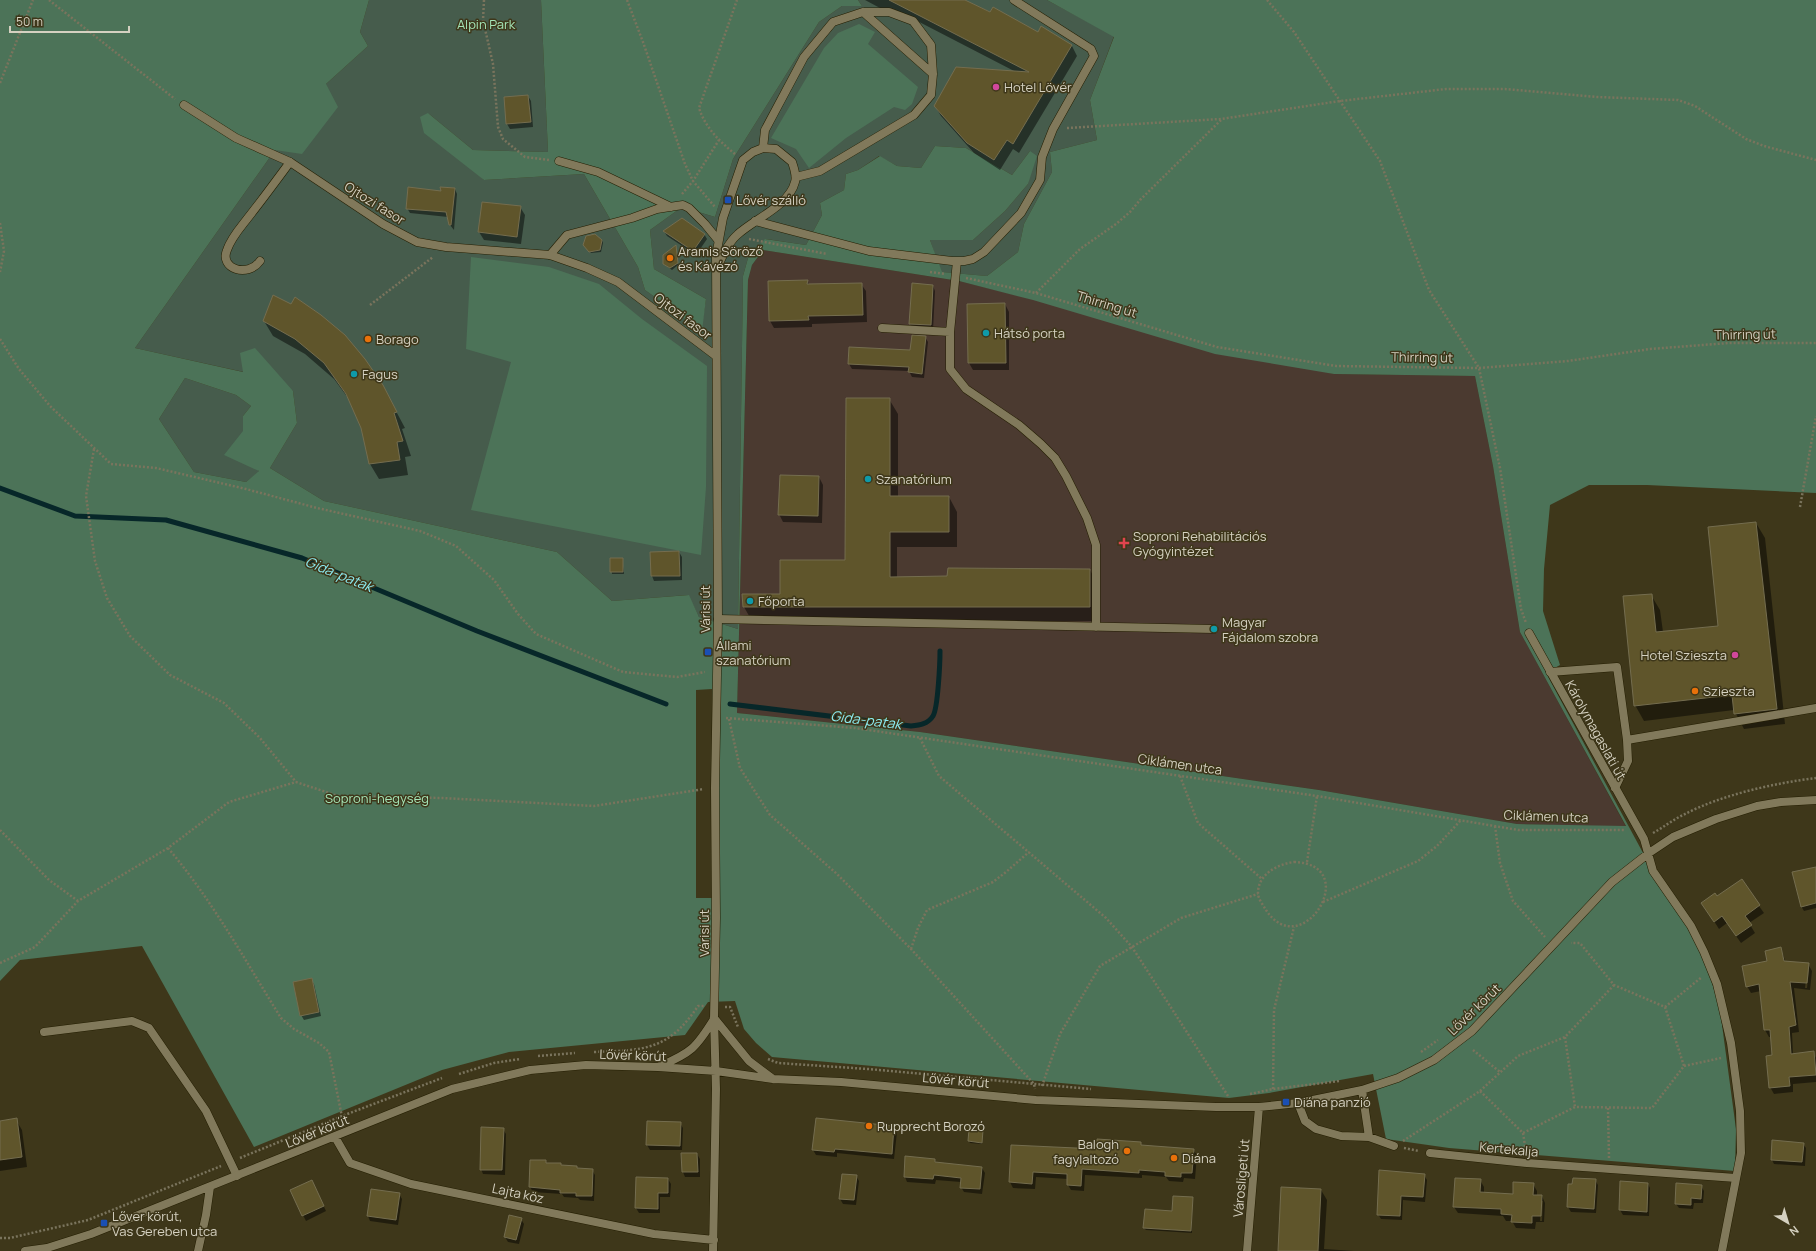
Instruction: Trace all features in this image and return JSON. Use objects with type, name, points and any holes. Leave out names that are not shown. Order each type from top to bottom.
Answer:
[{"type":"street","points":[[755,221],[870,251],[957,261],[973,259],[984,252],[1020,213],[1040,180],[1042,157],[1053,129],[1094,56],[1091,49],[1014,0]]},
{"type":"street","points":[[863,12],[933,74]]},
{"type":"street","points":[[743,160],[753,152],[763,148],[776,149],[786,155],[792,162],[796,177],[820,171],[914,115],[931,95],[933,74],[931,45],[913,22],[889,12],[863,12],[832,22],[804,57],[765,130],[763,148]]},
{"type":"street","name":"Ojtozi fasor","points":[[184,105],[230,135],[290,162],[383,224],[417,242],[446,247],[550,256],[587,268],[618,282],[716,356]]},
{"type":"street","name":"Várisi út","points":[[714,1251],[716,1071],[714,1018],[716,918],[715,788],[718,619],[716,272],[718,240],[723,218],[743,160]]},
{"type":"street","points":[[559,161],[598,172],[671,207]]},
{"type":"street","points":[[260,261],[253,268],[241,271],[228,263],[226,251],[240,228],[290,162]]},
{"type":"street","name":"Várisi út","points":[[716,272],[725,251],[736,235],[790,195],[796,182],[796,177]]},
{"type":"street","points":[[550,256],[567,235],[632,218],[657,209],[682,205],[689,208],[706,224],[718,240]]},
{"type":"street","points":[[957,261],[950,332],[950,369],[966,389],[1019,425],[1055,458],[1077,495],[1096,545],[1096,627]]},
{"type":"street","points":[[882,328],[950,332]]},
{"type":"street","points":[[718,619],[1214,629]]},
{"type":"street","name":"Károlymagaslati út","points":[[1529,633],[1644,839],[1649,853]]},
{"type":"street","points":[[1550,672],[1617,667],[1627,740],[1628,760],[1615,788]]},
{"type":"street","points":[[1627,740],[1816,708]]},
{"type":"street","name":"Lővér körút","points":[[25,1251],[47,1248],[91,1234],[452,1089],[530,1070],[586,1065],[658,1067],[716,1071],[773,1079],[841,1082],[1036,1100],[1216,1107],[1259,1107],[1298,1103],[1362,1090],[1398,1078],[1441,1055],[1472,1031],[1612,882],[1649,853],[1673,837],[1738,811],[1757,806],[1781,802],[1816,800]]},
{"type":"street","points":[[1649,853],[1653,871],[1691,926],[1711,969],[1726,1021],[1733,1055],[1738,1090],[1741,1153],[1722,1251]]},
{"type":"street","points":[[714,1018],[749,1061],[773,1079]]},
{"type":"street","name":"Várisi út","points":[[658,1067],[682,1057],[699,1043],[714,1018]]},
{"type":"street","points":[[44,1032],[132,1021],[149,1028],[206,1111],[237,1176]]},
{"type":"street","points":[[1362,1090],[1369,1137]]},
{"type":"street","points":[[1298,1103],[1305,1121],[1316,1129],[1341,1136],[1369,1137],[1394,1146]]},
{"type":"street","name":"Városligeti út","points":[[1247,1251],[1259,1107]]},
{"type":"street","name":"Lajta köz","points":[[335,1137],[350,1163],[412,1184],[654,1234],[714,1240]]},
{"type":"street","name":"Kertekalja","points":[[1430,1153],[1527,1163],[1736,1178]]},
{"type":"street","points":[[198,1251],[206,1215],[210,1187]]},
{"type":"path","points":[[0,83],[33,0]]},
{"type":"path","points":[[49,0],[184,105]]},
{"type":"path","points":[[484,0],[483,20],[493,64],[498,126],[503,139],[526,157],[559,161]]},
{"type":"path","points":[[626,0],[643,42],[692,181],[723,218]]},
{"type":"path","points":[[737,0],[699,108],[703,120],[719,140],[743,160]]},
{"type":"path","points":[[1267,0],[1294,32],[1380,161],[1429,290],[1480,368],[1500,468],[1521,609],[1529,633]]},
{"type":"path","points":[[1053,129],[1221,119],[1340,101],[1446,89],[1475,88],[1678,100],[1695,106],[1746,139],[1764,146],[1816,160]]},
{"type":"path","name":"Thirring út","points":[[1221,119],[1140,200],[1130,212],[1080,249],[1036,293],[1217,347],[1336,366],[1480,368],[1568,361],[1650,349],[1697,345],[1728,343],[1816,343]]},
{"type":"path","points":[[692,181],[719,140]]},
{"type":"path","points":[[0,223],[4,251],[0,272]]},
{"type":"path","points":[[370,304],[446,247]]},
{"type":"path","points":[[0,339],[19,369],[50,406],[111,464],[156,468],[246,489],[317,508],[420,531],[456,546],[494,580],[518,614],[536,634],[624,672],[677,677],[710,671]]},
{"type":"path","points":[[1800,507],[1816,416]]},
{"type":"path","points":[[94,449],[86,496],[95,561],[107,598],[130,636],[170,675],[224,703],[260,738],[296,782],[338,796],[442,798],[594,806],[715,788]]},
{"type":"path","name":"Ciklámen utca","points":[[716,717],[855,728],[1317,796],[1518,830],[1639,830]]},
{"type":"path","points":[[729,719],[740,768],[770,815],[837,874],[911,949],[1034,1084],[1036,1100]]},
{"type":"path","points":[[920,738],[939,776],[1106,918],[1132,947],[1229,1098],[1221,1098]]},
{"type":"path","points":[[1180,776],[1198,823],[1262,879]]},
{"type":"path","points":[[0,963],[35,947],[78,901],[168,848],[228,802],[296,782]]},
{"type":"path","points":[[1307,862],[1317,796]]},
{"type":"path","points":[[1322,902],[1418,861],[1437,846],[1461,820]]},
{"type":"path","points":[[1496,826],[1500,863],[1513,901],[1544,936],[1556,942],[1580,943],[1614,985],[1665,1007],[1684,1066]]},
{"type":"path","points":[[0,830],[49,880],[78,901]]},
{"type":"path","points":[[168,848],[214,907],[281,1018],[294,1029],[319,1043],[328,1052],[346,1132]]},
{"type":"path","points":[[911,949],[918,928],[927,910],[993,882],[1028,852]]},
{"type":"path","points":[[1307,862],[1316,866],[1325,880],[1326,892],[1317,913],[1310,919],[1294,927],[1286,926],[1274,920],[1261,901],[1258,894],[1262,879],[1271,870],[1282,864],[1307,862]]},
{"type":"path","points":[[1036,1100],[1060,1034],[1100,966],[1181,918],[1258,894]]},
{"type":"path","points":[[1273,1089],[1274,1010],[1294,927]]},
{"type":"path","points":[[1539,942],[1549,931]]},
{"type":"path","points":[[1665,1007],[1711,969]]},
{"type":"path","points":[[1394,1146],[1480,1092],[1518,1056],[1565,1037],[1614,985]]},
{"type":"path","points":[[1445,1036],[1479,1005]]},
{"type":"path","points":[[1565,1037],[1575,1107]]},
{"type":"path","points":[[1420,1052],[1439,1040]]},
{"type":"path","points":[[1473,1050],[1500,1072]]},
{"type":"path","points":[[1523,1133],[1575,1107],[1652,1108],[1684,1066],[1733,1055]]},
{"type":"path","points":[[844,1067],[1096,1089]]},
{"type":"path","points":[[1243,1095],[1273,1089],[1346,1080]]},
{"type":"path","points":[[1480,1092],[1523,1133],[1527,1163]]},
{"type":"path","points":[[1608,1108],[1610,1168]]},
{"type":"path","points":[[1394,1146],[1430,1153]]},
{"type":"shaded area","name":"Soproni Rehabilitációs Gyógyintézet","points":[[763,250],[959,281],[1334,374],[1475,376],[1493,466],[1520,632],[1626,827],[1517,824],[1319,790],[920,732],[737,713],[748,280],[752,265]]},
{"type":"green space","name":"Soproni-hegység","points":[[0,0],[369,0],[360,32],[368,46],[326,84],[338,107],[302,154],[275,150],[135,348],[243,372],[240,353],[255,348],[293,391],[297,423],[270,468],[324,501],[557,552],[612,601],[689,595],[699,617],[738,629],[743,276],[748,258],[765,239],[806,245],[822,215],[820,203],[844,190],[846,174],[858,170],[880,156],[897,166],[921,168],[935,146],[966,148],[1012,175],[1030,151],[1037,156],[1028,184],[1005,211],[973,240],[930,240],[942,272],[987,276],[1018,252],[1024,224],[1052,172],[1050,152],[1097,140],[1090,100],[1114,37],[1047,0],[1816,0],[1816,493],[1647,485],[1589,485],[1550,505],[1544,569],[1543,611],[1560,665],[1546,673],[1663,890],[1683,919],[1707,966],[1720,1010],[1736,1129],[1735,1171],[1449,1148],[1386,1139],[1373,1074],[1269,1093],[1229,1098],[772,1057],[756,1043],[744,1029],[735,1001],[708,1002],[685,1035],[509,1052],[442,1070],[254,1147],[142,946],[20,960],[0,981]],"holes":[[[763,250],[959,281],[1033,300],[1215,354],[1334,374],[1475,376],[1493,466],[1520,632],[1626,826],[1517,824],[1319,790],[920,732],[737,713],[748,280],[752,265]],[[185,378],[236,395],[251,406],[243,416],[243,431],[224,455],[259,471],[246,482],[194,472],[159,419]],[[712,689],[712,898],[696,898],[696,690]]]},
{"type":"green space","name":"Alpin Park","points":[[369,0],[541,0],[548,152],[473,150],[428,113],[484,180],[584,174],[638,267],[645,290],[701,330],[706,299],[654,269],[650,230],[682,207],[715,217],[733,159],[819,22],[842,6],[862,6],[858,0],[1047,0],[1114,36],[1090,100],[1097,140],[1050,152],[1052,172],[1024,224],[1018,252],[987,276],[941,272],[930,240],[973,240],[1005,211],[1028,184],[1030,151],[1012,175],[966,148],[935,146],[921,168],[897,166],[879,156],[858,170],[846,174],[844,190],[820,203],[822,215],[806,245],[766,239],[748,258],[743,276],[738,629],[699,617],[688,595],[612,601],[557,552],[324,501],[270,468],[297,423],[293,391],[244,372],[135,348],[275,150],[326,84],[368,46],[360,32]]},
{"type":"green space","points":[[541,0],[858,0],[862,6],[842,6],[819,22],[733,159],[715,217],[682,207],[650,230],[654,269],[706,299],[702,331],[645,290],[638,267],[584,174],[484,180],[424,133],[420,117],[428,113],[473,150],[548,152]]},
{"type":"green space","points":[[859,24],[875,32],[868,44],[918,87],[912,104],[905,110],[894,107],[846,138],[809,168],[796,149],[771,138],[824,48],[838,33]]},
{"type":"green space","points":[[471,257],[549,267],[599,284],[642,319],[707,366],[706,487],[701,555],[471,510],[511,362],[466,349]]},
{"type":"green space","points":[[185,378],[236,395],[251,406],[243,416],[243,431],[259,472],[246,482],[194,472],[159,419]]},
{"type":"building","name":"Hotel Lövér","points":[[889,0],[965,0],[990,12],[993,7],[1038,32],[1041,26],[1072,45],[1013,144],[1007,140],[994,160],[967,143],[934,106],[956,67],[1029,72]]},
{"type":"building","points":[[528,95],[531,122],[506,124],[504,97]]},
{"type":"building","points":[[408,187],[441,191],[440,187],[455,188],[451,225],[449,225],[446,212],[406,209]]},
{"type":"building","points":[[482,202],[521,206],[517,237],[478,232]]},
{"type":"building","points":[[682,218],[705,234],[693,251],[663,231]]},
{"type":"building","points":[[595,234],[602,240],[600,250],[589,252],[583,245],[586,236]]},
{"type":"building","points":[[676,245],[678,263],[670,268],[663,264],[663,255]]},
{"type":"building","points":[[808,280],[807,284],[862,283],[863,315],[808,316],[809,320],[769,321],[768,281]]},
{"type":"building","points":[[912,283],[933,285],[931,325],[909,324]]},
{"type":"building","name":"Fagus","points":[[273,295],[291,304],[295,297],[321,315],[345,335],[365,359],[383,385],[397,412],[394,413],[403,441],[397,442],[400,460],[369,464],[361,428],[346,394],[324,363],[295,339],[263,321]]},
{"type":"building","name":"Hátsó porta","points":[[1005,303],[1006,363],[968,363],[967,304]]},
{"type":"building","points":[[912,335],[926,336],[922,374],[908,372],[909,367],[848,364],[849,347],[910,350]]},
{"type":"building","points":[[846,398],[890,398],[890,496],[949,496],[949,532],[890,532],[890,577],[947,576],[948,568],[1090,569],[1090,607],[743,607],[742,594],[780,594],[780,560],[845,560]]},
{"type":"building","points":[[780,475],[819,476],[818,516],[778,515]]},
{"type":"building","points":[[1756,522],[1777,709],[1734,714],[1732,695],[1634,706],[1623,596],[1652,594],[1656,632],[1718,626],[1708,527]]},
{"type":"building","points":[[679,551],[680,576],[651,576],[650,552]]},
{"type":"building","points":[[610,558],[623,558],[623,572],[610,572]]},
{"type":"building","points":[[1816,867],[1816,903],[1801,907],[1792,872]]},
{"type":"building","points":[[1742,879],[1760,905],[1745,916],[1752,925],[1736,936],[1722,916],[1714,922],[1701,903],[1715,893],[1717,896]]},
{"type":"building","points":[[1781,947],[1784,961],[1809,963],[1807,983],[1790,982],[1796,1025],[1789,1027],[1791,1054],[1814,1051],[1816,1075],[1789,1077],[1790,1086],[1769,1088],[1766,1056],[1772,1055],[1770,1030],[1764,1030],[1759,984],[1746,987],[1742,966],[1767,961],[1765,951]]},
{"type":"building","points":[[312,978],[319,1012],[300,1016],[293,982]]},
{"type":"building","points":[[17,1118],[22,1157],[0,1160],[0,1121]]},
{"type":"building","points":[[816,1118],[894,1126],[892,1154],[835,1149],[834,1152],[812,1150]]},
{"type":"building","points":[[647,1121],[681,1122],[680,1146],[646,1145]]},
{"type":"building","points":[[481,1127],[504,1128],[502,1170],[480,1170]]},
{"type":"building","points":[[969,1129],[983,1130],[982,1143],[968,1141]]},
{"type":"building","points":[[1097,1139],[1141,1142],[1141,1145],[1194,1149],[1192,1173],[1181,1173],[1181,1177],[1165,1176],[1165,1172],[1139,1170],[1139,1173],[1082,1169],[1081,1186],[1067,1185],[1067,1174],[1033,1172],[1032,1184],[1009,1182],[1011,1145],[1097,1149]]},
{"type":"building","points":[[1772,1140],[1804,1143],[1802,1162],[1771,1160]]},
{"type":"building","points":[[681,1153],[697,1153],[698,1172],[682,1172]]},
{"type":"building","points":[[905,1156],[935,1159],[935,1162],[982,1167],[980,1189],[960,1188],[961,1178],[934,1175],[933,1179],[904,1177]]},
{"type":"building","points":[[530,1160],[546,1160],[546,1163],[561,1163],[561,1165],[577,1166],[577,1168],[593,1169],[592,1196],[576,1196],[576,1193],[560,1193],[560,1190],[529,1187]]},
{"type":"building","points":[[1379,1170],[1425,1174],[1423,1197],[1401,1196],[1400,1216],[1377,1215]]},
{"type":"building","points":[[842,1174],[857,1175],[854,1200],[839,1199]]},
{"type":"building","points":[[636,1177],[668,1178],[668,1193],[658,1193],[658,1209],[635,1208]]},
{"type":"building","points":[[1455,1178],[1481,1179],[1480,1192],[1513,1194],[1513,1182],[1534,1183],[1533,1195],[1542,1195],[1541,1216],[1532,1216],[1532,1223],[1511,1222],[1512,1215],[1501,1214],[1501,1209],[1453,1207]]},
{"type":"building","points":[[1573,1178],[1596,1179],[1594,1209],[1567,1207],[1568,1184],[1572,1184]]},
{"type":"building","points":[[312,1180],[324,1206],[302,1216],[290,1190]]},
{"type":"building","points":[[1620,1181],[1648,1183],[1647,1212],[1619,1210]]},
{"type":"building","points":[[1676,1183],[1702,1185],[1701,1199],[1691,1198],[1691,1205],[1675,1204]]},
{"type":"building","points":[[1281,1187],[1321,1189],[1318,1251],[1278,1251]]},
{"type":"building","points":[[371,1189],[400,1193],[396,1220],[367,1216]]},
{"type":"building","points":[[1173,1196],[1193,1197],[1191,1231],[1143,1228],[1145,1209],[1172,1211]]},
{"type":"building","points":[[509,1215],[522,1218],[516,1240],[504,1237]]},
{"type":"waterway","name":"Gida-patak","points":[[0,488],[75,516],[166,520],[302,558],[477,631],[666,704]]},
{"type":"waterway","name":"Gida-patak","points":[[730,704],[911,726],[921,725],[929,721],[935,711],[940,651]]},
{"type":"place","name":"Hotel Lövér","points":[[996,87]]},
{"type":"place","name":"Lővér szálló","points":[[728,200]]},
{"type":"place","name":"Aramis Söröző és Kávézó","points":[[670,258]]},
{"type":"place","name":"Hátsó porta","points":[[986,333]]},
{"type":"place","name":"Borago","points":[[368,339]]},
{"type":"place","name":"Fagus","points":[[354,374]]},
{"type":"place","name":"Szanatórium","points":[[868,479]]},
{"type":"place","name":"Soproni Rehabilitációs Gyógyintézet","points":[[1124,543]]},
{"type":"place","name":"Főporta","points":[[750,601]]},
{"type":"place","name":"Magyar Fájdalom szobra","points":[[1214,629]]},
{"type":"place","name":"Állami szanatórium","points":[[708,652]]},
{"type":"place","name":"Hotel Szieszta","points":[[1735,655]]},
{"type":"place","name":"Szieszta","points":[[1695,691]]},
{"type":"place","name":"Diána panzió","points":[[1286,1102]]},
{"type":"place","name":"Rupprecht Borozó","points":[[869,1126]]},
{"type":"place","name":"Balogh fagylaltozó","points":[[1127,1151]]},
{"type":"place","name":"Diána","points":[[1174,1158]]},
{"type":"place","name":"Lőver körút, Vas Gereben utca","points":[[104,1223]]}]
